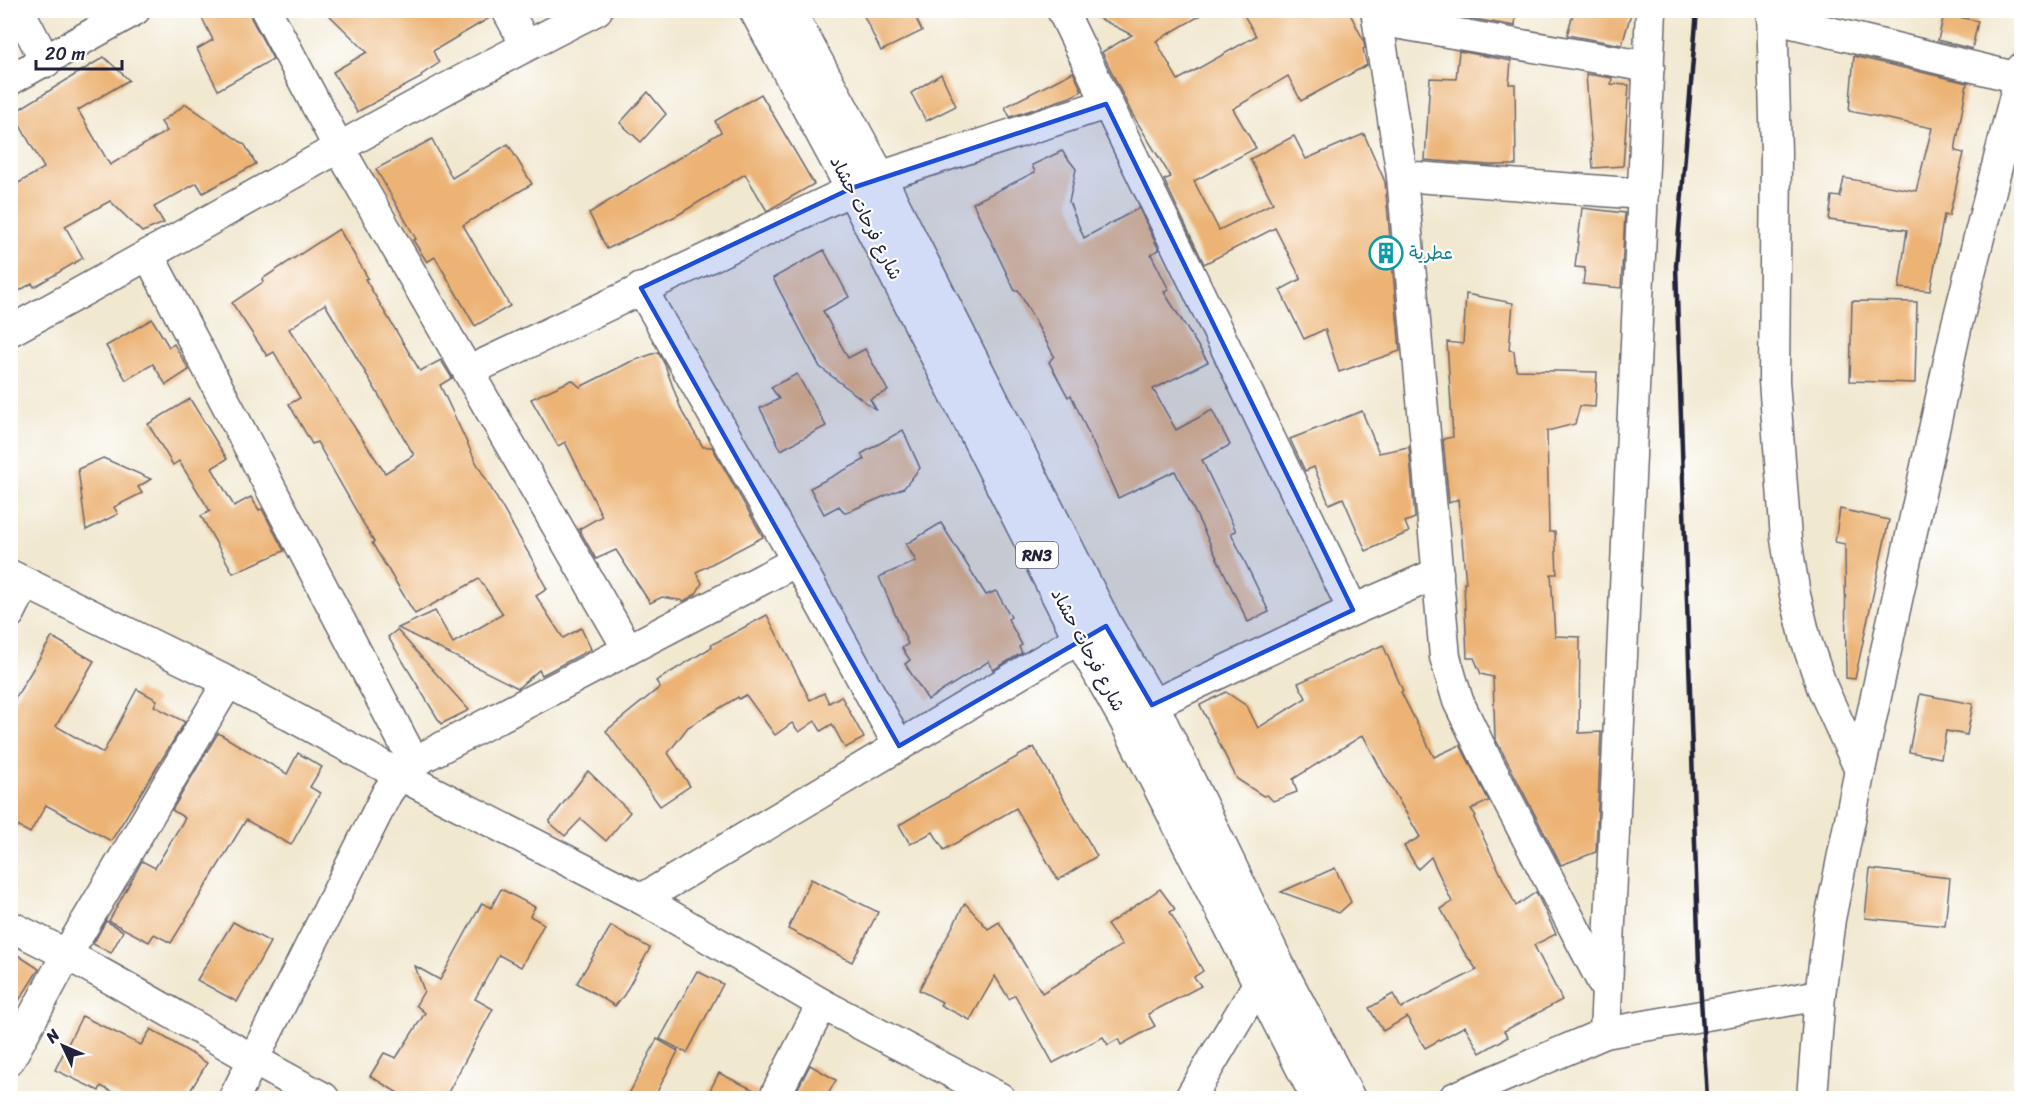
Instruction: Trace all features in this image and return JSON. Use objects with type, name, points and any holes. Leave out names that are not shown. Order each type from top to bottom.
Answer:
[{"type":"main road","name":"شارع فرحات حشاد","points":[[756,10],[865,183]]},
{"type":"main road","name":"شارع فرحات حشاد","points":[[788,10],[865,183],[1093,632],[1139,713],[1268,975],[1318,1098]]},
{"type":"main road","name":"شارع فرحات حشاد","points":[[1268,975],[1348,1098]]},
{"type":"street","points":[[19,10],[46,62]]},
{"type":"street","points":[[10,80],[46,62],[135,10]]},
{"type":"street","points":[[266,10],[339,147],[628,649]]},
{"type":"street","points":[[507,10],[526,45]]},
{"type":"street","points":[[10,332],[149,256],[339,147],[526,45],[597,10]]},
{"type":"street","points":[[1062,10],[1353,610]]},
{"type":"street","points":[[1605,1033],[1651,10]]},
{"type":"street","points":[[1812,1098],[1820,995],[1830,919],[1860,770],[1960,313],[2020,73],[1772,14],[1776,153],[1774,381],[1786,539],[1795,595],[1806,640],[1822,687],[1860,770]]},
{"type":"street","points":[[1607,990],[1487,761],[1458,701],[1444,657],[1402,176],[1377,15],[1648,68]]},
{"type":"street","points":[[469,371],[865,183],[1106,104]]},
{"type":"street","points":[[1402,176],[1643,194]]},
{"type":"street","points":[[149,256],[407,768]]},
{"type":"street","points":[[641,288],[797,561],[899,746]]},
{"type":"street","points":[[234,1098],[387,793],[407,768],[797,561]]},
{"type":"street","points":[[1139,713],[1353,610],[1438,573]]},
{"type":"street","points":[[10,613],[18,579],[407,768],[642,899],[822,1004],[1000,1098]]},
{"type":"street","points":[[642,899],[1093,632]]},
{"type":"street","points":[[10,1059],[67,954],[228,682]]},
{"type":"street","points":[[10,926],[67,954],[254,1062],[324,1098]]},
{"type":"street","points":[[1191,1098],[1268,975]]},
{"type":"street","points":[[1454,1098],[1605,1033],[1820,995]]},
{"type":"street","points":[[774,1098],[822,1004]]},
{"type":"highlighted area","points":[[1106,104],[1353,610],[1152,705],[1106,626],[899,746],[641,288],[852,188]]},
{"type":"building","points":[[198,10],[249,10],[273,59],[218,90],[197,49],[213,40]]},
{"type":"building","points":[[324,10],[490,10],[491,17],[433,51],[439,63],[421,75],[422,77],[357,112],[333,72],[367,52]]},
{"type":"building","points":[[861,10],[912,10],[922,31],[881,51]]},
{"type":"building","points":[[1083,10],[1210,10],[1156,41],[1178,80],[1256,36],[1241,10],[1348,10],[1363,39],[1367,65],[1301,101],[1288,76],[1233,109],[1256,148],[1194,181],[1219,230],[1273,203],[1250,159],[1294,136],[1306,159],[1364,134],[1385,182],[1400,351],[1339,372],[1325,329],[1304,339],[1280,290],[1301,279],[1275,228],[1204,264],[1164,180],[1171,177],[1132,114],[1102,52],[1132,35]]},
{"type":"building","points":[[1462,10],[1516,10],[1515,26],[1462,17]]},
{"type":"building","points":[[1574,10],[1632,10],[1622,45],[1567,35]]},
{"type":"building","points":[[1944,14],[1978,21],[1972,49],[1938,40]]},
{"type":"building","points":[[1459,51],[1511,61],[1509,84],[1515,84],[1516,165],[1425,160],[1430,78],[1456,79]]},
{"type":"building","points":[[1854,56],[1967,83],[1955,151],[1964,153],[1949,216],[1944,215],[1930,291],[1899,288],[1907,230],[1829,220],[1832,196],[1840,197],[1844,178],[1916,191],[1932,128],[1849,111]]},
{"type":"building","points":[[104,57],[129,80],[78,110],[110,165],[167,131],[161,122],[186,104],[245,145],[256,164],[203,193],[197,183],[154,207],[164,223],[142,232],[110,201],[65,226],[83,258],[34,287],[32,283],[19,291],[10,279],[10,188],[44,168],[13,113]]},
{"type":"building","points":[[1073,72],[1082,91],[1010,117],[1005,107]]},
{"type":"building","points":[[941,74],[956,106],[926,121],[911,93]]},
{"type":"building","points":[[1586,74],[1612,78],[1611,84],[1629,85],[1623,166],[1593,168]]},
{"type":"building","points":[[648,92],[666,114],[641,142],[620,123]]},
{"type":"building","points":[[761,94],[814,184],[767,211],[745,174],[676,216],[607,249],[589,213],[721,132],[715,121]]},
{"type":"building","points":[[432,139],[452,178],[508,144],[532,184],[463,225],[510,306],[475,326],[435,257],[427,262],[413,240],[416,239],[376,169]]},
{"type":"building","points":[[1062,151],[1076,169],[1069,202],[1084,238],[1139,208],[1159,250],[1151,254],[1169,290],[1164,292],[1208,362],[1153,389],[1176,430],[1212,410],[1230,445],[1202,460],[1236,531],[1231,533],[1269,612],[1248,622],[1175,471],[1118,498],[1071,395],[1068,397],[1049,362],[1054,356],[1018,290],[1015,291],[973,203],[1035,172],[1032,165]]},
{"type":"building","points":[[1582,208],[1625,213],[1621,288],[1583,284],[1585,268],[1575,267]]},
{"type":"building","points":[[339,229],[368,278],[365,279],[420,371],[441,360],[452,378],[440,385],[476,462],[547,589],[536,596],[563,638],[581,628],[591,649],[542,675],[539,670],[518,688],[398,628],[435,611],[453,643],[503,614],[479,579],[415,614],[372,543],[374,542],[317,442],[312,444],[289,404],[300,398],[274,352],[267,356],[232,303],[263,282],[262,279]],"holes":[[[325,304],[414,455],[385,473],[289,329]]]},
{"type":"building","points":[[824,250],[849,297],[823,311],[848,358],[865,349],[888,391],[870,399],[877,411],[820,367],[773,278]]},
{"type":"building","points":[[1466,294],[1513,303],[1509,350],[1514,351],[1516,370],[1597,372],[1595,407],[1580,406],[1575,424],[1547,431],[1549,532],[1555,532],[1557,574],[1551,574],[1555,636],[1580,637],[1579,733],[1601,732],[1596,852],[1561,865],[1495,738],[1493,677],[1481,674],[1474,658],[1467,658],[1464,583],[1466,583],[1458,499],[1449,503],[1443,439],[1453,437],[1447,342],[1463,344]]},
{"type":"building","points":[[1852,301],[1917,302],[1915,383],[1850,381]]},
{"type":"building","points":[[152,319],[169,347],[174,344],[189,370],[166,385],[153,364],[126,380],[106,346]]},
{"type":"building","points":[[658,352],[682,412],[703,447],[712,447],[763,537],[696,572],[702,583],[696,594],[684,601],[662,597],[650,603],[616,550],[596,559],[579,529],[602,516],[565,442],[558,446],[531,399],[572,380],[580,387],[630,362]]},
{"type":"building","points":[[797,374],[826,426],[781,450],[760,408],[779,399],[771,387]]},
{"type":"building","points":[[190,399],[227,459],[212,468],[234,506],[251,497],[259,510],[262,509],[284,551],[233,573],[201,516],[210,511],[179,461],[173,465],[148,424]]},
{"type":"building","points":[[1362,411],[1379,453],[1409,447],[1415,518],[1405,522],[1409,532],[1366,551],[1343,498],[1329,504],[1314,467],[1305,471],[1290,439]]},
{"type":"building","points":[[903,430],[920,468],[904,488],[845,513],[839,506],[824,514],[810,488],[864,460],[861,454]]},
{"type":"building","points":[[103,458],[151,479],[138,487],[142,493],[114,507],[118,514],[86,530],[78,469]]},
{"type":"building","points":[[1840,509],[1889,520],[1855,679],[1846,678],[1845,544],[1835,542]]},
{"type":"building","points":[[941,523],[986,595],[996,591],[1011,617],[1008,619],[1022,645],[1019,647],[1022,653],[993,670],[989,661],[928,700],[905,664],[910,660],[902,648],[908,644],[879,577],[916,561],[906,544]]},
{"type":"building","points":[[767,615],[810,700],[824,693],[829,703],[841,696],[864,738],[845,748],[832,724],[821,731],[815,721],[799,732],[792,723],[775,735],[746,695],[739,699],[738,697],[688,727],[668,753],[690,786],[660,806],[606,731],[660,687],[656,681],[712,647],[711,645]]},
{"type":"building","points":[[397,630],[469,710],[441,724],[388,637]]},
{"type":"building","points":[[52,637],[94,661],[56,726],[103,753],[137,689],[157,700],[154,706],[185,722],[111,841],[46,805],[30,833],[10,822],[10,707]]},
{"type":"building","points":[[1383,645],[1403,691],[1401,692],[1434,757],[1460,745],[1489,801],[1471,809],[1516,906],[1536,892],[1556,934],[1534,945],[1562,1000],[1504,1031],[1508,1037],[1480,1053],[1465,1026],[1425,1048],[1407,1017],[1383,1031],[1369,1008],[1393,994],[1401,1008],[1477,970],[1464,952],[1441,909],[1452,902],[1431,857],[1418,869],[1404,846],[1420,837],[1363,735],[1293,779],[1297,792],[1273,801],[1267,795],[1263,796],[1237,779],[1200,705],[1226,692],[1247,706],[1258,728],[1306,698],[1298,683]]},
{"type":"building","points":[[1920,694],[1973,704],[1967,735],[1946,731],[1941,758],[1909,752]]},
{"type":"building","points":[[218,733],[287,774],[298,753],[322,767],[310,787],[320,793],[291,845],[246,820],[171,943],[154,934],[149,942],[109,921],[142,861],[155,868],[185,818],[172,810]]},
{"type":"building","points":[[1034,747],[1097,856],[1058,880],[1016,808],[944,850],[933,832],[910,844],[899,825]]},
{"type":"building","points":[[588,771],[630,812],[606,841],[581,819],[565,836],[549,822]]},
{"type":"building","points":[[1335,868],[1351,902],[1339,913],[1281,892]]},
{"type":"building","points":[[1870,869],[1950,878],[1945,926],[1865,918]]},
{"type":"building","points":[[811,879],[878,912],[852,962],[788,929]]},
{"type":"building","points":[[501,889],[535,907],[530,916],[544,924],[521,967],[499,955],[475,999],[493,1009],[445,1098],[406,1098],[370,1076],[384,1053],[396,1058],[425,1013],[416,1005],[424,991],[415,966],[440,980],[482,903],[491,908]]},
{"type":"building","points":[[1160,889],[1175,909],[1170,912],[1203,971],[1194,977],[1201,986],[1148,1014],[1155,1026],[1121,1045],[1118,1039],[1108,1045],[1103,1037],[1053,1063],[1015,995],[1009,999],[995,976],[970,1020],[940,1005],[942,1002],[919,990],[965,903],[988,929],[999,922],[1042,993],[1122,945],[1107,925]]},
{"type":"building","points":[[106,921],[123,931],[111,953],[93,944]]},
{"type":"building","points":[[233,922],[270,942],[237,1002],[197,980]]},
{"type":"building","points":[[611,926],[650,948],[624,995],[615,1006],[577,983]]},
{"type":"building","points":[[10,950],[39,969],[10,1015]]},
{"type":"building","points":[[697,971],[723,984],[687,1053],[660,1039]]},
{"type":"building","points":[[82,1016],[141,1045],[151,1029],[207,1063],[186,1098],[123,1098],[101,1086],[99,1091],[55,1070]]},
{"type":"building","points":[[657,1039],[678,1051],[654,1098],[627,1098]]},
{"type":"building","points":[[810,1065],[836,1080],[826,1098],[793,1098]]},
{"type":"building","points":[[719,1073],[758,1092],[757,1098],[706,1098]]},
{"type":"railway","points":[[1697,10],[1676,266],[1699,965],[1707,1098]]},
{"type":"place","name":"عطرية","points":[[1386,253]]}]
